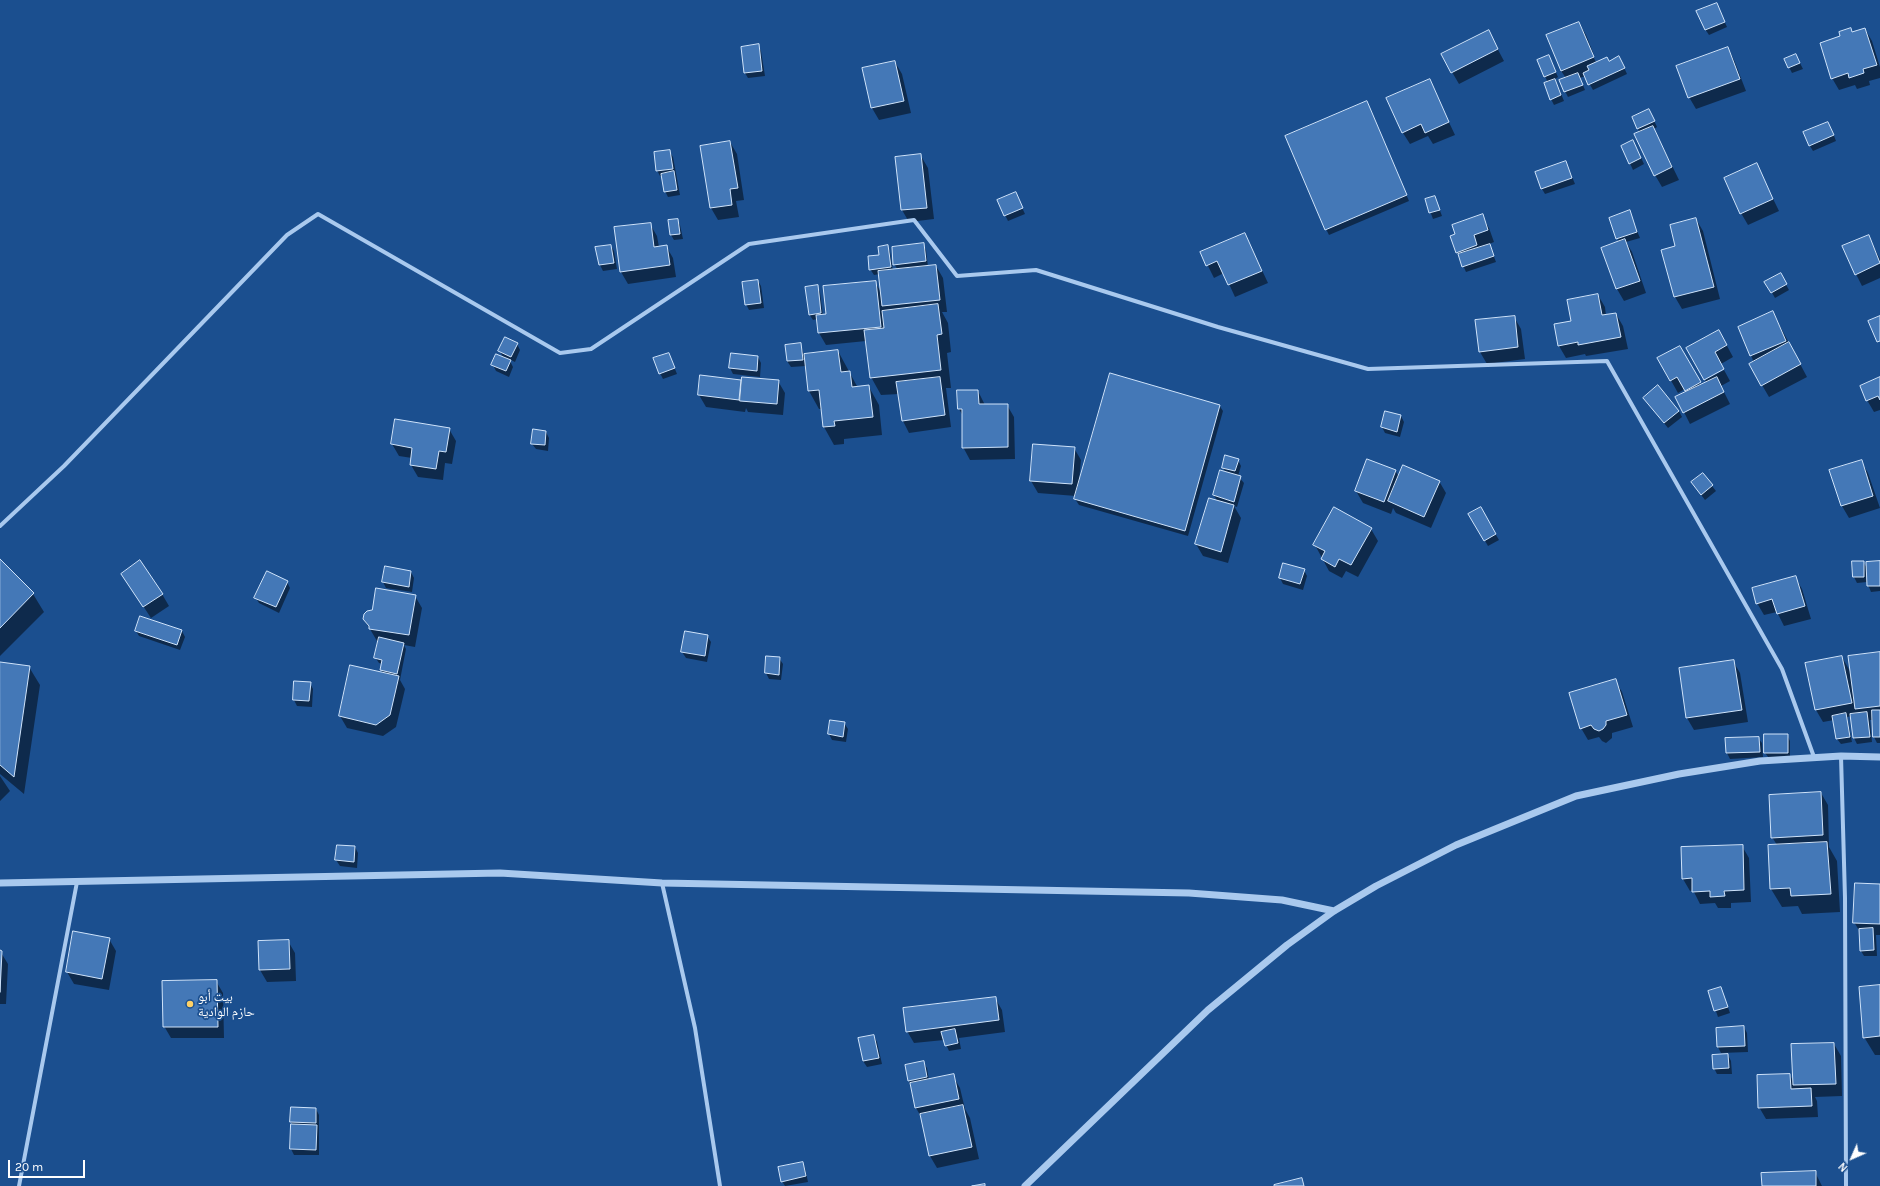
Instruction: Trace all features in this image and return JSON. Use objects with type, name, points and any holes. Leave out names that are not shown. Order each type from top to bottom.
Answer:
[{"type":"street","points":[[0,526],[64,466],[287,235],[318,214],[560,353],[591,349],[749,244],[914,220],[957,276],[1036,270],[1218,327],[1368,369],[1607,361],[1782,669],[1814,758]]},
{"type":"street","points":[[1841,756],[1845,898],[1846,1186]]},
{"type":"street","points":[[1026,1186],[1208,1010],[1287,945],[1334,911],[1376,886],[1456,845],[1576,796],[1679,774],[1760,761],[1841,756],[1880,757]]},
{"type":"street","points":[[0,883],[500,873],[662,883],[1189,893],[1282,900],[1334,911]]},
{"type":"street","points":[[19,1186],[77,882]]},
{"type":"street","points":[[662,883],[695,1028],[720,1186]]},
{"type":"building","points":[[1717,3],[1725,22],[1705,30],[1696,11]]},
{"type":"building","points":[[1579,22],[1594,57],[1561,71],[1546,35]]},
{"type":"building","points":[[1851,28],[1852,32],[1865,28],[1877,65],[1863,69],[1864,73],[1849,78],[1848,73],[1831,79],[1820,43],[1840,36],[1839,32]]},
{"type":"building","points":[[1489,30],[1498,49],[1451,73],[1441,54]]},
{"type":"building","points":[[759,44],[762,71],[744,73],[741,47]]},
{"type":"building","points":[[1728,47],[1740,79],[1688,98],[1676,66]]},
{"type":"building","points":[[1796,54],[1800,63],[1788,68],[1784,59]]},
{"type":"building","points":[[1549,55],[1556,72],[1544,77],[1537,60]]},
{"type":"building","points":[[1619,56],[1625,68],[1588,85],[1583,73],[1589,70],[1587,66],[1607,57],[1609,61]]},
{"type":"building","points":[[895,61],[904,101],[871,108],[862,68]]},
{"type":"building","points":[[1578,73],[1583,85],[1564,92],[1559,80]]},
{"type":"building","points":[[1430,79],[1449,122],[1425,133],[1421,124],[1402,133],[1386,98]]},
{"type":"building","points":[[1555,79],[1561,95],[1550,100],[1544,83]]},
{"type":"building","points":[[1367,101],[1407,195],[1325,230],[1285,136]]},
{"type":"building","points":[[1649,109],[1655,121],[1637,129],[1632,117]]},
{"type":"building","points":[[1828,122],[1834,135],[1809,146],[1803,132]]},
{"type":"building","points":[[1653,126],[1672,167],[1654,176],[1634,134]]},
{"type":"building","points":[[1633,140],[1641,158],[1629,164],[1621,146]]},
{"type":"building","points":[[730,141],[738,188],[730,189],[732,205],[710,208],[700,146]]},
{"type":"building","points":[[670,150],[673,169],[656,171],[654,152]]},
{"type":"building","points":[[921,154],[927,208],[901,210],[895,157]]},
{"type":"building","points":[[1566,161],[1572,178],[1541,189],[1535,172]]},
{"type":"building","points":[[1757,163],[1773,199],[1740,214],[1724,178]]},
{"type":"building","points":[[674,171],[677,190],[664,192],[661,174]]},
{"type":"building","points":[[1016,192],[1023,208],[1004,216],[997,200]]},
{"type":"building","points":[[1435,196],[1440,210],[1429,213],[1425,199]]},
{"type":"building","points":[[1630,210],[1637,232],[1616,239],[1609,218]]},
{"type":"building","points":[[1483,214],[1488,230],[1474,235],[1477,245],[1456,253],[1450,236],[1455,234],[1452,225]]},
{"type":"building","points":[[1696,218],[1714,287],[1674,297],[1661,250],[1675,246],[1670,225]]},
{"type":"building","points":[[678,219],[680,234],[670,235],[668,220]]},
{"type":"building","points":[[651,223],[654,247],[667,245],[670,265],[620,272],[614,227]]},
{"type":"building","points":[[1245,233],[1262,271],[1228,285],[1217,261],[1206,266],[1200,252]]},
{"type":"building","points":[[1869,235],[1880,263],[1855,275],[1842,246]]},
{"type":"building","points":[[1625,239],[1640,281],[1616,289],[1601,248]]},
{"type":"building","points":[[924,243],[926,261],[893,265],[892,247]]},
{"type":"building","points":[[1490,244],[1494,256],[1462,267],[1458,254]]},
{"type":"building","points":[[611,245],[614,263],[599,265],[595,247]]},
{"type":"building","points":[[888,245],[891,267],[869,270],[868,256],[879,255],[878,247]]},
{"type":"building","points":[[936,265],[940,300],[882,306],[878,271]]},
{"type":"building","points":[[1781,273],[1787,284],[1771,293],[1764,282]]},
{"type":"building","points":[[758,280],[761,303],[745,305],[742,282]]},
{"type":"building","points":[[876,281],[881,327],[818,333],[816,315],[826,314],[823,286]]},
{"type":"building","points":[[818,285],[821,313],[809,315],[805,287]]},
{"type":"building","points":[[1598,294],[1602,315],[1616,313],[1621,337],[1578,345],[1578,342],[1558,346],[1554,324],[1571,321],[1567,300]]},
{"type":"building","points":[[938,304],[942,334],[937,335],[941,370],[870,378],[864,330],[884,328],[882,311]]},
{"type":"building","points":[[1773,311],[1786,341],[1750,356],[1738,327]]},
{"type":"building","points":[[1515,316],[1518,347],[1479,352],[1475,320]]},
{"type":"building","points":[[1880,316],[1880,341],[1877,342],[1868,321]]},
{"type":"building","points":[[1719,330],[1727,345],[1715,352],[1724,369],[1704,380],[1686,348]]},
{"type":"building","points":[[505,337],[518,343],[511,357],[498,351]]},
{"type":"building","points":[[1789,342],[1801,364],[1761,386],[1749,364]]},
{"type":"building","points":[[801,343],[803,360],[787,361],[785,345]]},
{"type":"building","points":[[1680,346],[1701,382],[1685,391],[1677,377],[1670,381],[1657,358]]},
{"type":"building","points":[[838,350],[841,372],[850,371],[852,387],[869,385],[873,417],[834,421],[835,426],[823,427],[819,390],[808,391],[804,354]]},
{"type":"building","points":[[669,353],[675,368],[659,374],[653,358]]},
{"type":"building","points":[[731,353],[758,356],[757,371],[729,368]]},
{"type":"building","points":[[496,354],[511,360],[506,371],[491,365]]},
{"type":"building","points":[[1110,373],[1220,405],[1185,531],[1074,499]]},
{"type":"building","points":[[700,375],[741,380],[739,400],[698,395]]},
{"type":"building","points":[[742,377],[779,380],[777,404],[740,401]]},
{"type":"building","points":[[940,377],[945,415],[902,421],[896,382]]},
{"type":"building","points":[[1717,377],[1724,392],[1683,413],[1675,397]]},
{"type":"building","points":[[1880,377],[1880,400],[1878,396],[1866,401],[1860,386]]},
{"type":"building","points":[[1658,385],[1679,411],[1664,423],[1643,398]]},
{"type":"building","points":[[957,390],[978,390],[979,404],[1008,404],[1008,447],[962,448],[962,409],[958,409]]},
{"type":"building","points":[[1385,411],[1401,415],[1397,432],[1381,427]]},
{"type":"building","points":[[395,419],[450,428],[446,452],[439,451],[436,469],[410,465],[412,448],[391,444]]},
{"type":"building","points":[[533,429],[546,431],[545,445],[531,444]]},
{"type":"building","points":[[1033,444],[1075,447],[1072,484],[1030,481]]},
{"type":"building","points":[[1225,455],[1239,459],[1235,471],[1222,468]]},
{"type":"building","points":[[1367,459],[1396,470],[1384,502],[1355,491]]},
{"type":"building","points":[[1862,460],[1873,496],[1841,506],[1829,470]]},
{"type":"building","points":[[1403,465],[1440,481],[1424,517],[1388,501]]},
{"type":"building","points":[[1220,470],[1241,476],[1234,502],[1213,495]]},
{"type":"building","points":[[1703,473],[1713,485],[1701,495],[1691,482]]},
{"type":"building","points":[[1209,498],[1234,505],[1221,552],[1195,544]]},
{"type":"building","points":[[1334,507],[1372,528],[1351,565],[1339,559],[1335,567],[1321,559],[1325,551],[1313,545]]},
{"type":"building","points":[[1481,507],[1496,534],[1484,541],[1468,514]]},
{"type":"building","points":[[0,559],[34,593],[0,628]]},
{"type":"building","points":[[140,560],[163,594],[143,607],[121,574]]},
{"type":"building","points":[[1852,561],[1864,561],[1864,577],[1853,577]]},
{"type":"building","points":[[1880,561],[1880,586],[1867,586],[1866,562]]},
{"type":"building","points":[[1283,563],[1305,569],[1300,584],[1279,578]]},
{"type":"building","points":[[385,566],[411,571],[409,587],[382,582]]},
{"type":"building","points":[[267,571],[288,581],[276,607],[254,598]]},
{"type":"building","points":[[1796,576],[1805,606],[1777,614],[1772,599],[1756,604],[1752,588]]},
{"type":"building","points":[[376,588],[416,595],[409,635],[369,629],[369,626],[363,619],[364,614],[367,611],[372,610]]},
{"type":"building","points":[[140,616],[182,630],[177,645],[135,631]]},
{"type":"building","points":[[685,631],[708,635],[705,656],[681,652]]},
{"type":"building","points":[[379,637],[404,643],[397,674],[380,670],[382,660],[374,658]]},
{"type":"building","points":[[1880,652],[1880,706],[1855,709],[1848,656]]},
{"type":"building","points":[[766,656],[780,657],[779,675],[765,673]]},
{"type":"building","points":[[1842,656],[1852,703],[1815,710],[1805,663]]},
{"type":"building","points":[[1734,660],[1742,710],[1686,718],[1679,668]]},
{"type":"building","points":[[0,662],[30,666],[14,777],[0,765]]},
{"type":"building","points":[[350,665],[399,676],[390,715],[376,725],[339,716]]},
{"type":"building","points":[[1616,679],[1627,715],[1606,721],[1606,725],[1599,731],[1594,729],[1591,725],[1580,729],[1569,693]]},
{"type":"building","points":[[294,681],[311,682],[309,701],[293,700]]},
{"type":"building","points":[[1872,710],[1880,710],[1880,737],[1873,737]]},
{"type":"building","points":[[1867,712],[1870,737],[1853,738],[1850,714]]},
{"type":"building","points":[[1846,713],[1850,737],[1836,739],[1832,716]]},
{"type":"building","points":[[830,720],[845,722],[843,737],[828,734]]},
{"type":"building","points":[[1764,734],[1788,734],[1788,753],[1764,753]]},
{"type":"building","points":[[1759,737],[1760,752],[1726,753],[1725,738]]},
{"type":"building","points":[[1821,792],[1823,835],[1771,838],[1769,795]]},
{"type":"building","points":[[1827,842],[1831,894],[1791,896],[1790,888],[1770,889],[1768,845]]},
{"type":"building","points":[[337,845],[355,846],[354,862],[335,860]]},
{"type":"building","points":[[1743,845],[1744,890],[1724,891],[1725,896],[1710,897],[1710,891],[1692,892],[1692,878],[1682,879],[1681,847]]},
{"type":"building","points":[[1855,883],[1880,884],[1880,924],[1853,923]]},
{"type":"building","points":[[1873,928],[1874,950],[1860,951],[1859,929]]},
{"type":"building","points":[[73,931],[110,938],[102,979],[66,972]]},
{"type":"building","points":[[289,940],[290,969],[259,970],[258,941]]},
{"type":"building","points":[[0,950],[2,951],[0,992]]},
{"type":"building","name":"بيت أبو حازم الوادية","points":[[217,980],[218,1027],[163,1027],[162,981]]},
{"type":"building","points":[[1880,985],[1880,1036],[1863,1038],[1859,987]]},
{"type":"building","points":[[1721,987],[1728,1007],[1714,1011],[1708,991]]},
{"type":"building","points":[[996,997],[999,1020],[906,1032],[903,1008]]},
{"type":"building","points":[[1744,1026],[1745,1046],[1717,1047],[1716,1028]]},
{"type":"building","points":[[955,1029],[958,1043],[945,1046],[941,1032]]},
{"type":"building","points":[[874,1035],[879,1058],[863,1061],[858,1038]]},
{"type":"building","points":[[1834,1043],[1836,1084],[1793,1085],[1791,1044]]},
{"type":"building","points":[[1728,1054],[1729,1068],[1713,1069],[1712,1055]]},
{"type":"building","points":[[924,1061],[927,1077],[908,1081],[905,1065]]},
{"type":"building","points":[[954,1074],[959,1099],[915,1108],[910,1083]]},
{"type":"building","points":[[1790,1074],[1791,1089],[1811,1088],[1812,1106],[1758,1108],[1757,1075]]},
{"type":"building","points":[[963,1105],[972,1147],[929,1156],[920,1114]]},
{"type":"building","points":[[291,1107],[316,1108],[316,1123],[290,1122]]},
{"type":"building","points":[[291,1124],[317,1125],[316,1150],[290,1149]]},
{"type":"building","points":[[803,1162],[806,1176],[781,1182],[778,1167]]},
{"type":"building","points":[[1816,1171],[1816,1186],[1762,1186],[1761,1173]]},
{"type":"building","points":[[1302,1178],[1304,1186],[1274,1186],[1274,1185]]},
{"type":"building","points":[[985,1184],[985,1186],[972,1186]]},
{"type":"place","name":"بيت أبو حازم الوادية","points":[[190,1004]]}]
